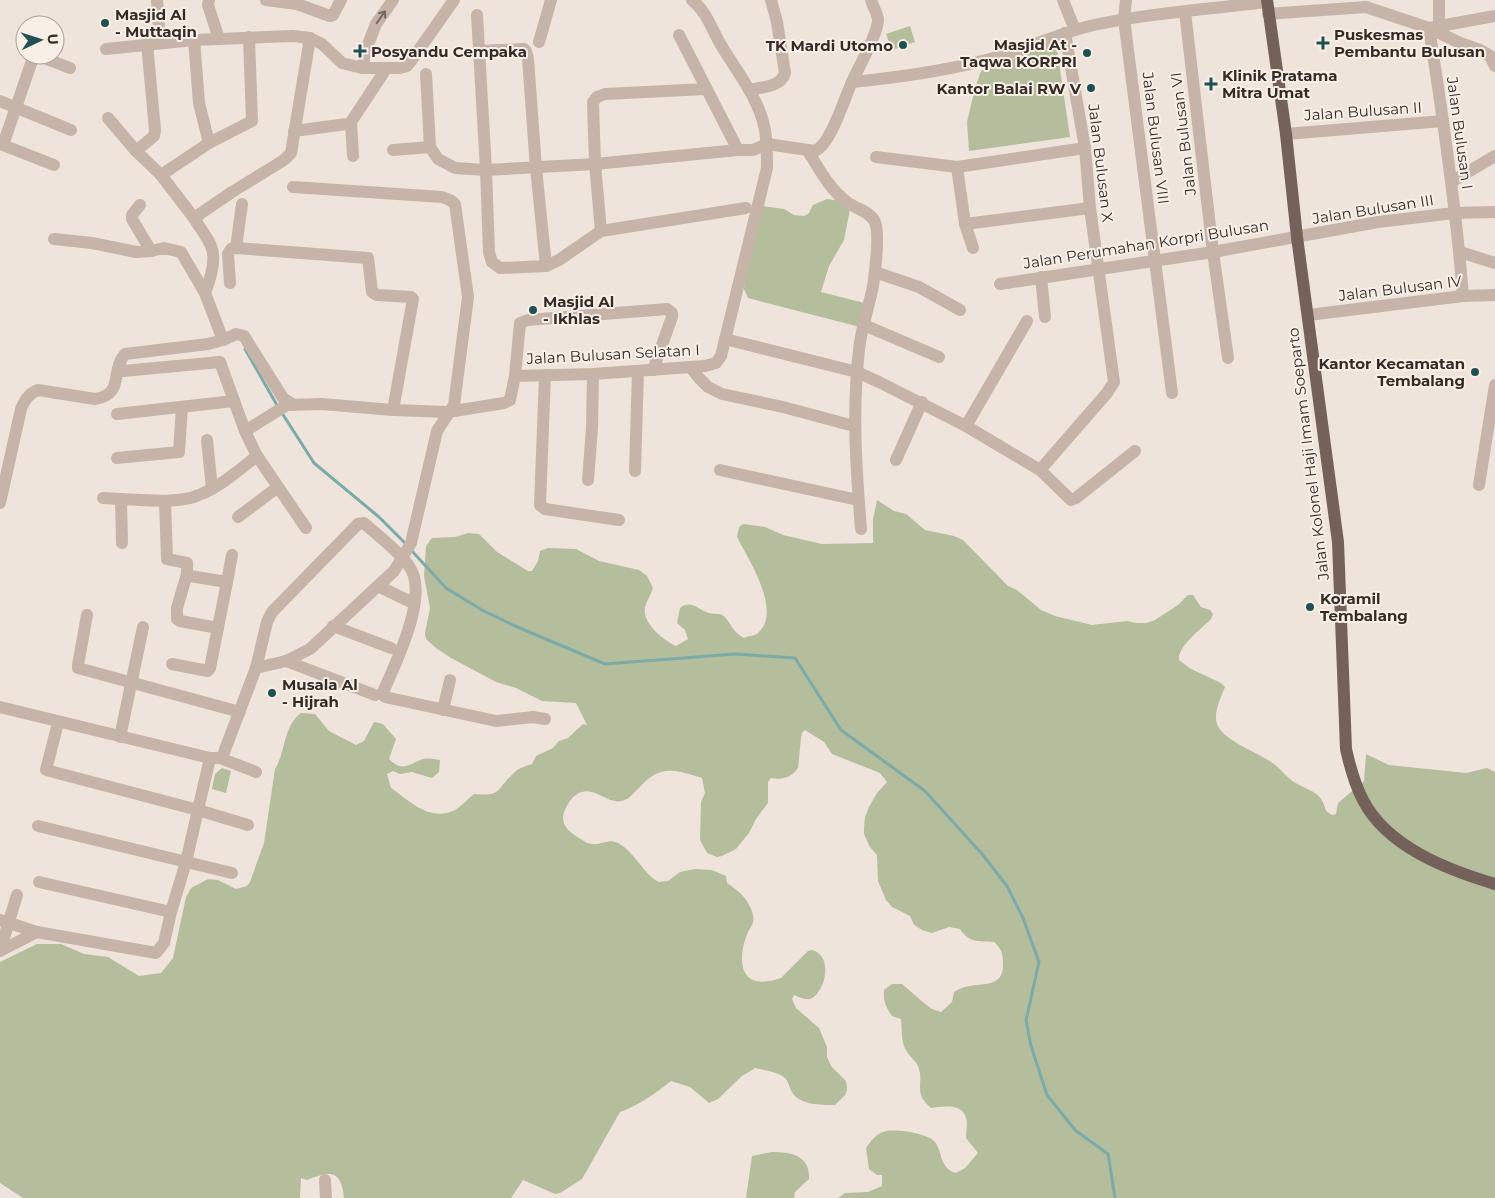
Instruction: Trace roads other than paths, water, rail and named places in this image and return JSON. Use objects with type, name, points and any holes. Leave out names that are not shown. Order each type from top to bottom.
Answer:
[{"type":"main road","name":"Jalan Kolonel Haji Imam Soeparto","points":[[1267,6],[1286,134],[1297,237],[1338,542],[1346,749],[1352,776],[1364,802],[1386,830],[1415,852],[1467,876],[1495,884]]},
{"type":"street","points":[[157,0],[160,43]]},
{"type":"street","points":[[208,0],[208,6],[219,38]]},
{"type":"street","points":[[266,0],[297,2],[330,16],[341,0]]},
{"type":"street","points":[[362,68],[367,47],[376,24],[393,0]]},
{"type":"street","points":[[106,48],[219,38],[293,36],[310,38],[322,44],[342,63],[362,68],[400,68],[406,66],[431,35],[454,0]]},
{"type":"street","points":[[539,42],[551,0]]},
{"type":"street","name":"Jalan Bulusan Selatan I","points":[[245,432],[272,414],[290,405],[322,404],[448,412],[504,403],[510,400],[515,376],[593,374],[705,366],[716,363],[721,356],[767,168],[767,144],[760,114],[749,90],[720,44],[709,19],[700,6],[692,0]]},
{"type":"street","points":[[749,90],[779,83],[785,73],[777,22],[771,0]]},
{"type":"street","points":[[426,74],[430,147],[438,159],[455,168],[486,170],[595,164],[753,150],[767,144],[815,152],[821,149],[875,31],[878,21],[877,12],[872,0]]},
{"type":"street","name":"Jalan Bulusan X","points":[[1040,470],[1107,393],[1114,382],[1090,208],[1086,148],[1070,32],[1063,0]]},
{"type":"street","name":"Jalan Bulusan VIII","points":[[1126,0],[1124,19],[1172,393]]},
{"type":"street","name":"Jalan Bulusan I","points":[[1439,0],[1434,27],[1443,122],[1460,252],[1463,296]]},
{"type":"street","points":[[852,82],[943,70],[1004,55],[1070,32],[1124,19],[1267,6],[1366,7],[1434,27],[1460,43],[1480,50],[1490,56],[1495,66]]},
{"type":"street","name":"Jalan Bulusan VI","points":[[1185,12],[1213,252],[1228,358]]},
{"type":"street","points":[[477,15],[489,252],[492,262],[500,268],[546,266],[560,260],[601,231],[746,208]]},
{"type":"street","points":[[1434,27],[1495,16]]},
{"type":"street","points":[[679,34],[738,150]]},
{"type":"street","points":[[161,175],[208,144],[252,121],[249,37]]},
{"type":"street","points":[[194,218],[284,160],[290,153],[310,38]]},
{"type":"street","points":[[194,40],[199,103],[208,144]]},
{"type":"street","points":[[136,151],[154,136],[147,44]]},
{"type":"street","points":[[479,51],[524,49],[526,51],[546,266]]},
{"type":"street","points":[[31,65],[1,145],[54,165]]},
{"type":"street","points":[[62,65],[70,68]]},
{"type":"street","points":[[294,132],[351,122],[386,69]]},
{"type":"street","points":[[601,231],[595,164],[593,102],[604,94],[706,89]]},
{"type":"street","points":[[0,101],[71,130]]},
{"type":"street","points":[[108,118],[136,151],[161,175],[194,218],[211,246],[213,262],[205,293]]},
{"type":"street","points":[[351,122],[354,156]]},
{"type":"street","name":"Jalan Bulusan II","points":[[1286,134],[1443,122]]},
{"type":"street","points":[[393,150],[430,147]]},
{"type":"street","points":[[876,157],[957,167],[1086,148]]},
{"type":"street","points":[[808,151],[836,192],[848,203],[869,214],[874,220],[877,237],[875,272],[859,347],[854,426],[861,529]]},
{"type":"street","points":[[1451,182],[1495,156]]},
{"type":"street","points":[[957,167],[965,224],[974,248]]},
{"type":"street","points":[[256,668],[286,661],[310,650],[394,571],[406,550],[437,431],[454,405],[468,297],[454,204],[450,200],[442,196],[293,188]]},
{"type":"street","points":[[236,248],[242,204]]},
{"type":"street","points":[[140,205],[132,215],[132,219],[151,251]]},
{"type":"street","points":[[965,224],[1090,208]]},
{"type":"street","name":"Jalan Bulusan I","points":[[1454,213],[1495,212]]},
{"type":"street","name":"Jalan Bulusan III","points":[[1297,237],[1378,222],[1454,213]]},
{"type":"street","name":"Jalan Perumahan Korpri Bulusan","points":[[1000,284],[1213,252],[1297,237]]},
{"type":"street","points":[[54,239],[92,242],[136,252],[164,248],[181,252],[205,293],[223,340]]},
{"type":"street","points":[[230,283],[228,254],[231,249],[236,248],[365,256],[368,258],[370,261],[372,292],[377,295],[411,296],[413,299],[394,410]]},
{"type":"street","points":[[1460,252],[1495,263]]},
{"type":"street","points":[[875,272],[919,287],[960,310]]},
{"type":"street","points":[[1041,277],[1046,317]]},
{"type":"street","name":"Jalan Bulusan IV","points":[[1308,315],[1463,296],[1495,295]]},
{"type":"street","points":[[515,376],[520,323],[538,318],[667,309],[670,310],[672,317],[653,370]]},
{"type":"street","points":[[966,426],[1027,320]]},
{"type":"street","points":[[864,325],[939,357]]},
{"type":"street","points":[[0,503],[26,398],[38,390],[95,399],[104,397],[112,392],[115,387],[121,359],[125,354],[208,344],[236,334],[244,336],[283,398],[290,405]]},
{"type":"street","points":[[725,339],[857,372],[922,402],[1040,470],[1071,500],[1074,500],[1135,451]]},
{"type":"street","points":[[123,371],[220,362],[245,432],[257,456],[306,528]]},
{"type":"street","points":[[690,367],[708,387],[722,394],[783,407],[854,426]]},
{"type":"street","points":[[635,471],[638,371]]},
{"type":"street","points":[[588,480],[592,428],[593,374]]},
{"type":"street","points":[[545,375],[540,504],[545,509],[620,520]]},
{"type":"street","points":[[1479,486],[1495,385]]},
{"type":"street","points":[[117,414],[234,401]]},
{"type":"street","points":[[896,460],[922,402]]},
{"type":"street","points":[[117,458],[179,452],[182,407]]},
{"type":"street","points":[[207,440],[212,489]]},
{"type":"street","points":[[103,498],[165,501],[197,496],[212,489],[257,456]]},
{"type":"street","points":[[720,470],[858,500]]},
{"type":"street","points":[[238,517],[278,488]]},
{"type":"street","points":[[122,543],[124,499]]},
{"type":"street","points":[[165,501],[168,558],[187,563],[187,574],[177,608],[177,619],[218,628]]},
{"type":"street","points":[[5,922],[37,932],[156,953],[160,950],[164,943],[186,862],[198,810],[215,758],[224,754],[240,712],[256,668],[267,622],[272,612],[358,524],[364,523],[406,550],[416,583],[408,635],[383,695],[389,699],[496,721],[533,717],[545,719]]},
{"type":"street","points":[[172,664],[209,670],[232,555]]},
{"type":"street","points":[[187,574],[227,582]]},
{"type":"street","points":[[378,586],[409,602]]},
{"type":"street","points":[[87,615],[78,667],[240,712]]},
{"type":"street","points":[[334,626],[392,648]]},
{"type":"street","points":[[120,737],[143,627]]},
{"type":"street","points":[[286,661],[375,695]]},
{"type":"street","points":[[443,710],[450,680]]},
{"type":"street","points":[[1,711],[215,758],[256,772]]},
{"type":"street","points":[[58,723],[46,770],[248,825]]},
{"type":"street","points":[[38,826],[232,873]]},
{"type":"street","points":[[40,882],[171,912]]},
{"type":"street","points":[[0,951],[5,922],[17,895]]},
{"type":"street","points":[[0,951],[37,932]]},
{"type":"street","points":[[325,1180],[326,1198]]},
{"type":"waterway","points":[[245,349],[278,407]]},
{"type":"waterway","points":[[282,413],[314,463],[379,517],[407,545]]},
{"type":"waterway","points":[[411,550],[446,588],[482,610],[605,664],[735,654],[795,658],[841,730],[925,791],[982,854],[1007,886],[1023,918],[1039,962],[1026,1020],[1031,1046],[1047,1095],[1075,1130],[1108,1154],[1115,1198]]},
{"type":"place","name":"Masjid Al - Muttaqin","points":[[105,23]]},
{"type":"place","name":"Puskesmas Pembantu Bulusan","points":[[1323,43]]},
{"type":"place","name":"TK Mardi Utomo","points":[[903,45]]},
{"type":"place","name":"Posyandu Cempaka","points":[[360,51]]},
{"type":"place","name":"Masjid At - Taqwa KORPRI","points":[[1087,53]]},
{"type":"place","name":"Klinik Pratama Mitra Umat","points":[[1211,84]]},
{"type":"place","name":"Kantor Balai RW V","points":[[1091,88]]},
{"type":"place","name":"Masjid Al - Ikhlas","points":[[533,310]]},
{"type":"place","name":"Kantor Kecamatan Tembalang","points":[[1475,372]]},
{"type":"place","name":"Koramil Tembalang","points":[[1310,607]]},
{"type":"place","name":"Musala Al - Hijrah","points":[[272,693]]}]
